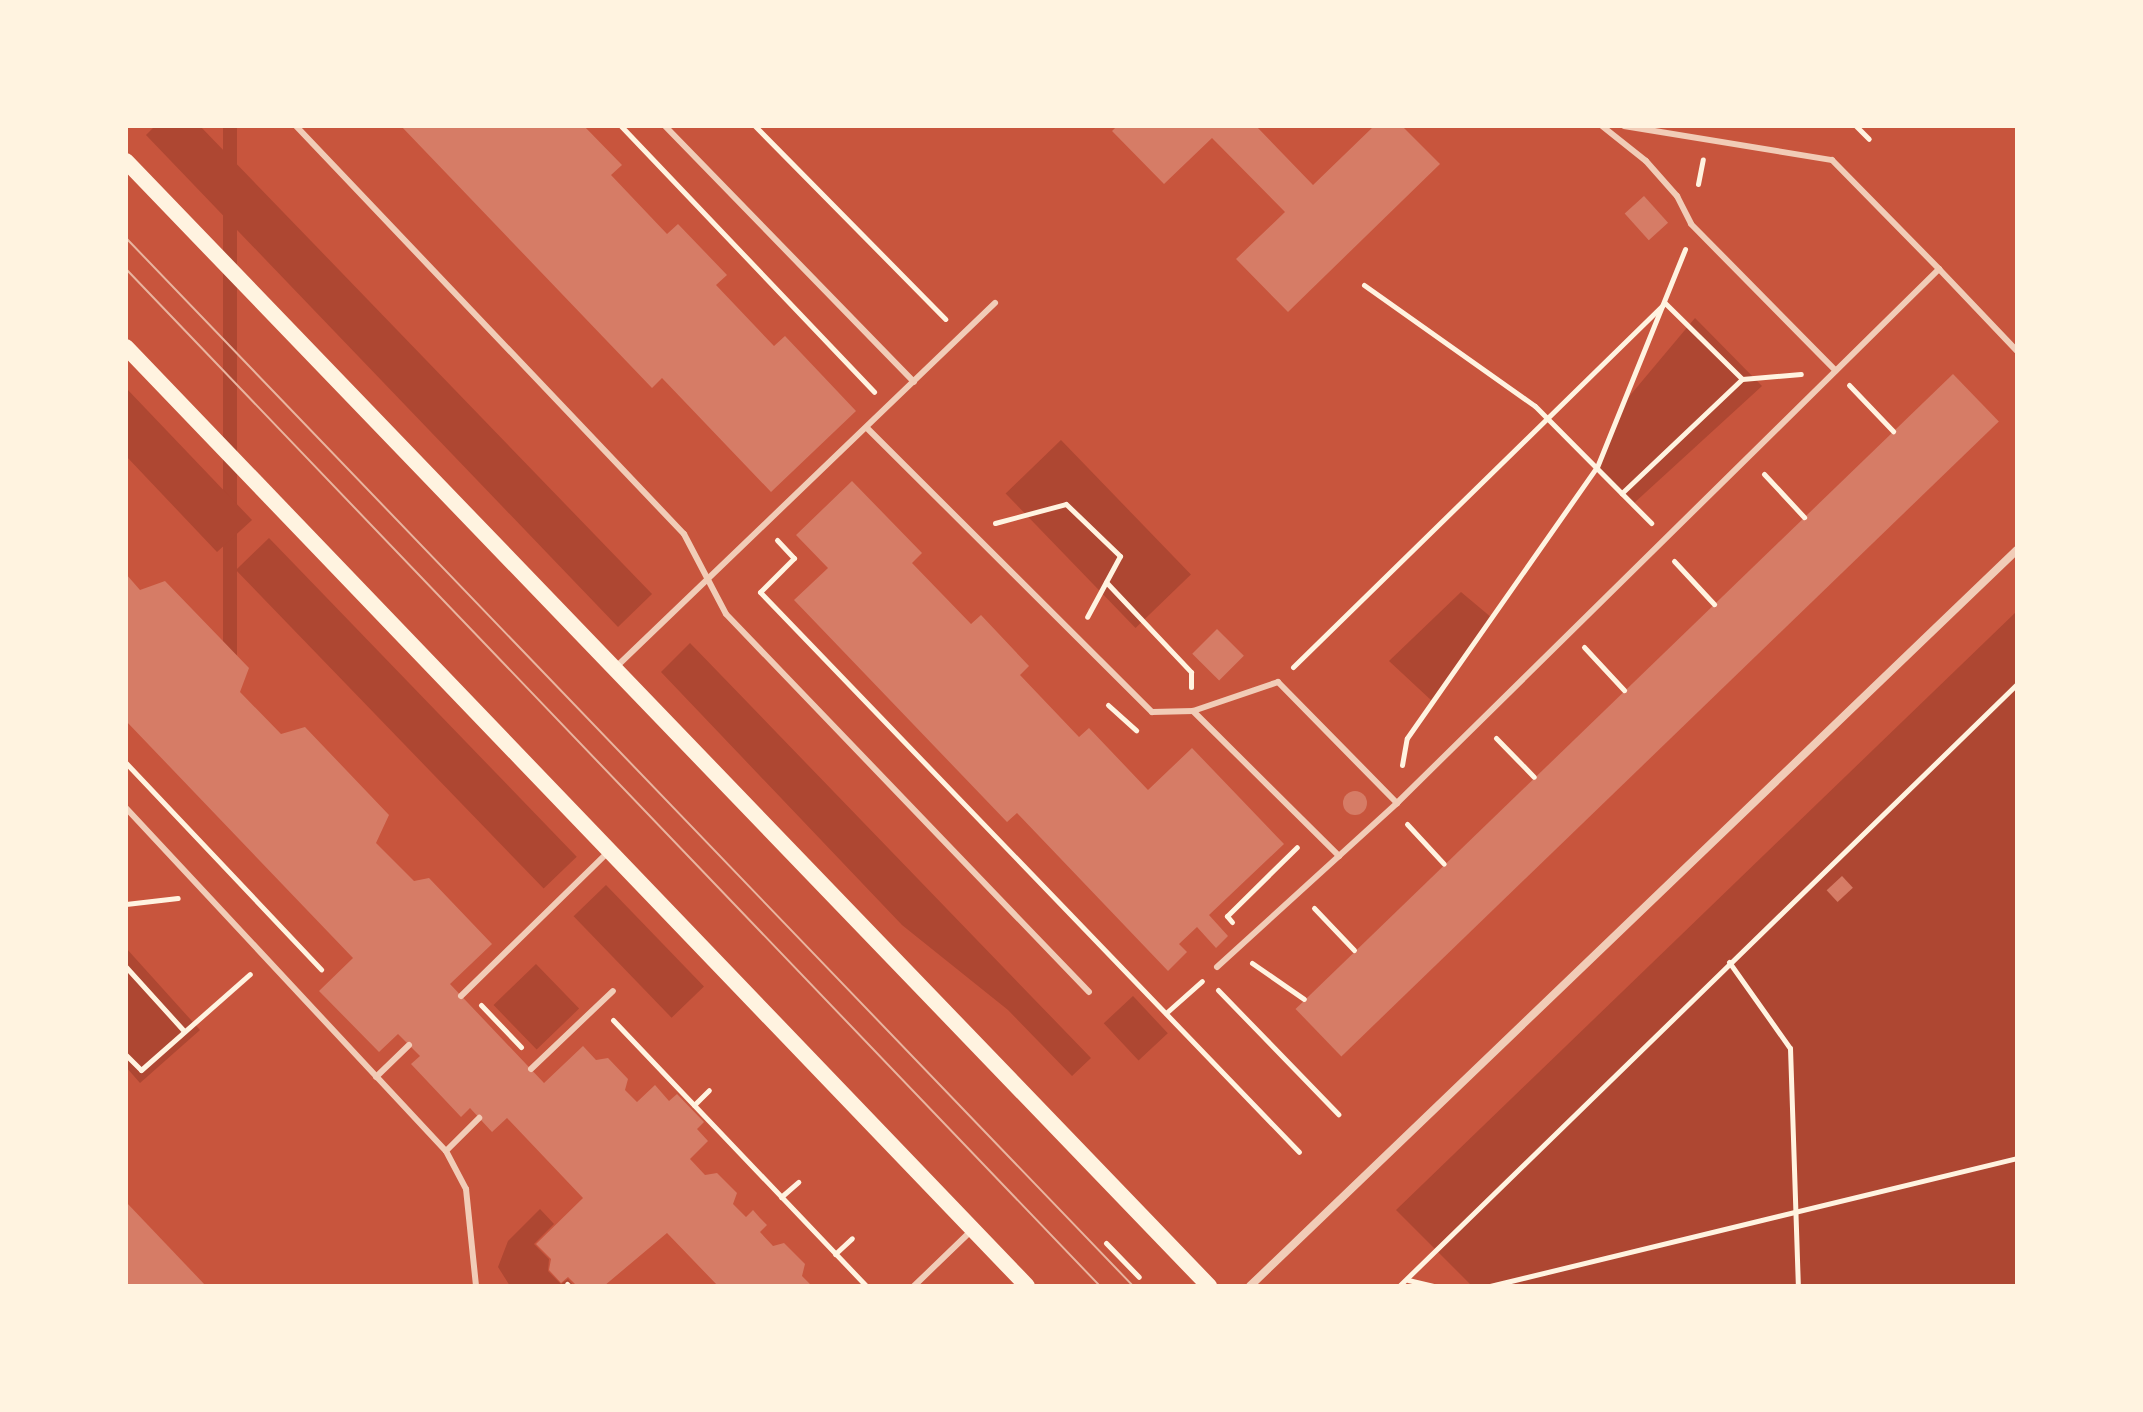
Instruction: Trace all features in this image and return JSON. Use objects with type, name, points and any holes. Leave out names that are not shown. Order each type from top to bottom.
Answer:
[{"type":"main road","points":[[126,161],[1209,1286]]},
{"type":"main road","points":[[126,347],[1027,1286]]},
{"type":"street","points":[[1250,1286],[2017,550]]},
{"type":"lane","points":[[296,126],[684,534],[726,614],[1089,992]]},
{"type":"lane","points":[[665,126],[914,382]]},
{"type":"lane","points":[[1602,126],[1656,173],[1677,196],[1691,224],[1836,371]]},
{"type":"lane","points":[[1624,126],[1832,160],[2017,351]]},
{"type":"lane","points":[[1217,967],[1394,806],[1939,269]]},
{"type":"lane","points":[[615,668],[765,528],[995,303]]},
{"type":"lane","points":[[868,429],[1152,712],[1193,711],[1278,682],[1394,806]]},
{"type":"lane","points":[[1193,711],[1339,856]]},
{"type":"lane","points":[[126,808],[446,1151],[466,1189],[473,1285]]},
{"type":"lane","points":[[463,993],[609,851]]},
{"type":"lane","points":[[534,1066],[613,991]]},
{"type":"lane","points":[[376,1077],[409,1045]]},
{"type":"lane","points":[[446,1151],[479,1118]]},
{"type":"lane","points":[[914,1286],[973,1229]]},
{"type":"path","points":[[621,126],[889,408]]},
{"type":"path","points":[[755,126],[961,336]]},
{"type":"path","points":[[1856,126],[1869,139]]},
{"type":"path","points":[[1444,864],[1394,806],[1407,738],[1597,467],[1665,303],[1691,224],[1706,138]]},
{"type":"path","points":[[1364,285],[1547,418],[1665,538]]},
{"type":"path","points":[[1665,303],[1742,379]]},
{"type":"path","points":[[1278,682],[1665,303]]},
{"type":"path","points":[[1622,493],[1742,379],[1836,371],[1893,431]]},
{"type":"path","points":[[1748,457],[1804,517]]},
{"type":"path","points":[[970,530],[1066,504],[1120,556],[1077,637]]},
{"type":"path","points":[[765,528],[794,558],[760,592],[1299,1152]]},
{"type":"path","points":[[1659,544],[1714,604]]},
{"type":"path","points":[[1106,582],[1191,672],[1193,711]]},
{"type":"path","points":[[1570,632],[1624,690]]},
{"type":"path","points":[[1399,1286],[2017,684]]},
{"type":"path","points":[[1480,721],[1534,777]]},
{"type":"path","points":[[126,763],[321,969]]},
{"type":"path","points":[[126,904],[207,895]]},
{"type":"path","points":[[1233,952],[1304,999]]},
{"type":"path","points":[[126,1055],[141,1070],[267,960]]},
{"type":"path","points":[[1729,962],[1790,1048],[1798,1286]]},
{"type":"path","points":[[126,967],[184,1031]]},
{"type":"path","points":[[1166,1013],[1206,978],[1338,1114]]},
{"type":"path","points":[[463,993],[534,1066]]},
{"type":"path","points":[[603,1019],[607,1014],[866,1286]]},
{"type":"path","points":[[694,1105],[709,1090]]},
{"type":"path","points":[[1490,1286],[2017,1158]]},
{"type":"path","points":[[781,1197],[798,1182]]},
{"type":"path","points":[[835,1254],[852,1238]]},
{"type":"path","points":[[1106,1243],[1139,1277]]},
{"type":"path","points":[[1407,1280],[1433,1286]]},
{"type":"shaded area","points":[[155,126],[200,126],[652,594],[618,627],[146,135]]},
{"type":"shaded area","points":[[223,126],[237,126],[237,760],[223,760]]},
{"type":"shaded area","points":[[1695,318],[1762,386],[1633,504],[1597,467],[1622,405]]},
{"type":"shaded area","points":[[126,388],[252,520],[217,552],[126,456]]},
{"type":"shaded area","points":[[1061,440],[1191,575],[1136,628],[1006,493]]},
{"type":"shaded area","points":[[269,538],[577,857],[544,889],[236,570]]},
{"type":"shaded area","points":[[1461,592],[1492,618],[1432,701],[1389,661]]},
{"type":"shaded area","points":[[2017,611],[2017,1286],[1472,1286],[1396,1210]]},
{"type":"shaded area","points":[[690,643],[1091,1058],[1072,1076],[1008,1010],[902,925],[661,672]]},
{"type":"shaded area","points":[[606,885],[704,986],[672,1018],[574,916]]},
{"type":"shaded area","points":[[126,948],[200,1030],[140,1083],[126,1067]]},
{"type":"shaded area","points":[[536,964],[579,1009],[537,1050],[494,1005]]},
{"type":"shaded area","points":[[1133,996],[1168,1033],[1139,1061],[1104,1023]]},
{"type":"shaded area","points":[[540,1209],[554,1224],[534,1244],[549,1259],[548,1271],[561,1284],[568,1279],[574,1286],[510,1286],[498,1267],[508,1241]]},
{"type":"building","points":[[401,126],[584,126],[622,165],[611,175],[667,234],[678,224],[727,275],[716,285],[774,346],[785,336],[856,411],[771,492],[662,378],[652,388]]},
{"type":"building","points":[[1117,126],[1256,126],[1313,185],[1374,126],[1402,126],[1440,164],[1288,312],[1236,259],[1285,212],[1212,138],[1164,184],[1112,131]]},
{"type":"building","points":[[1644,196],[1668,223],[1649,240],[1625,213]]},
{"type":"building","points":[[1953,374],[1999,421],[1341,1056],[1296,1009]]},
{"type":"building","points":[[852,481],[922,553],[912,563],[971,624],[981,615],[1029,666],[1020,675],[1079,737],[1089,728],[1148,790],[1192,748],[1284,844],[1209,915],[1228,936],[1216,948],[1197,927],[1179,944],[1187,952],[1168,971],[1017,813],[1007,822],[794,600],[828,568],[796,535]]},
{"type":"building","points":[[126,574],[140,590],[165,581],[249,668],[240,692],[281,734],[305,727],[389,815],[376,843],[414,881],[429,878],[492,944],[450,984],[544,1083],[583,1046],[596,1060],[608,1058],[628,1079],[625,1090],[637,1102],[655,1085],[669,1101],[677,1094],[704,1122],[697,1129],[708,1141],[690,1159],[705,1175],[717,1173],[737,1193],[733,1204],[746,1217],[753,1210],[767,1225],[760,1232],[773,1246],[784,1243],[805,1264],[802,1276],[812,1286],[718,1286],[667,1233],[604,1286],[577,1286],[568,1277],[561,1283],[549,1270],[551,1259],[536,1244],[583,1198],[507,1118],[492,1132],[470,1108],[461,1117],[411,1064],[420,1056],[398,1034],[379,1052],[319,991],[353,958],[126,721]]},
{"type":"building","points":[[1217,629],[1244,656],[1219,681],[1192,654]]},
{"type":"building","points":[[1355,791],[1363,795],[1367,803],[1363,811],[1355,815],[1347,811],[1343,803],[1347,795]]},
{"type":"building","points":[[1842,876],[1853,888],[1838,902],[1827,890]]},
{"type":"building","points":[[126,1202],[206,1286],[126,1286]]},
{"type":"tram line","points":[[126,238],[1133,1286]]},
{"type":"tram line","points":[[126,269],[1100,1286]]}]
